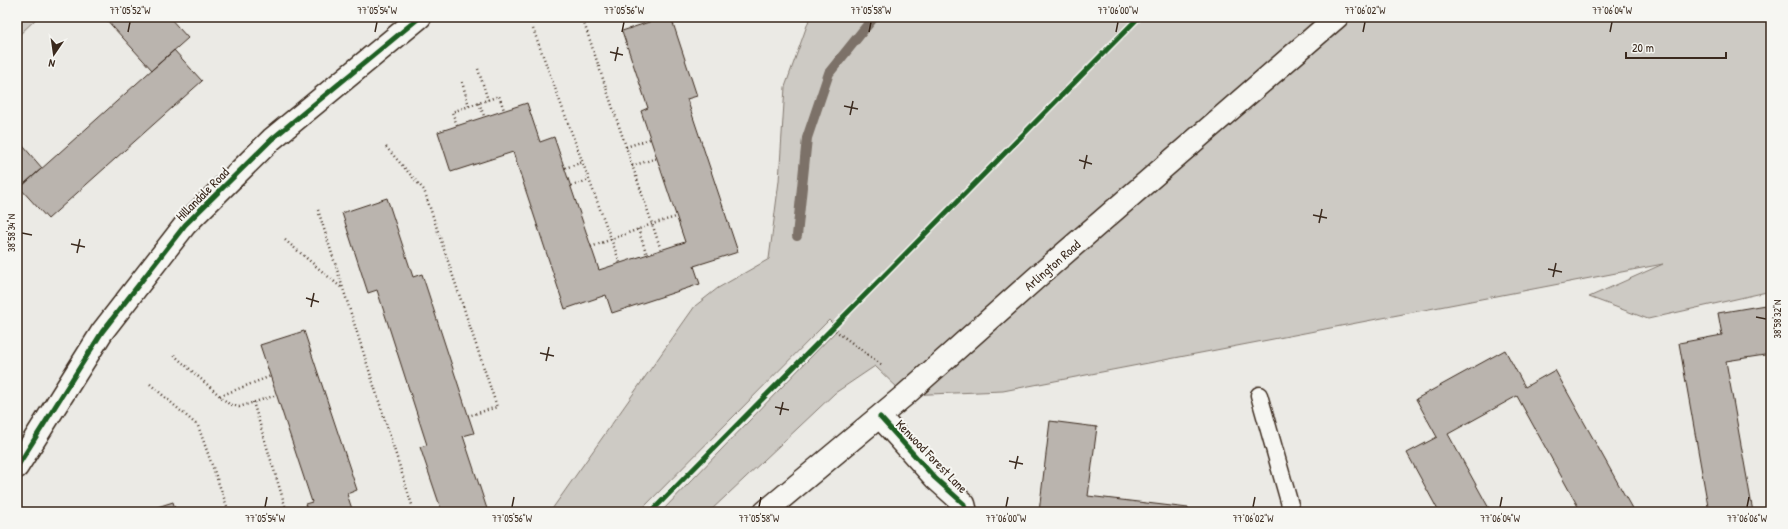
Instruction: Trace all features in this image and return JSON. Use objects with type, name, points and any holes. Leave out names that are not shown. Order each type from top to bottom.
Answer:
[{"type":"main road","name":"Hillandale Road","points":[[17,467],[102,332],[185,225],[272,139],[420,17]]},
{"type":"main road","name":"Arlington Road","points":[[765,512],[880,417],[1035,279],[1338,17]]},
{"type":"main road","name":"Kenwood Forest Lane","points":[[880,417],[935,478],[964,504],[966,512]]},
{"type":"lane","points":[[1259,396],[1292,512]]},
{"type":"path","points":[[582,17],[661,250]]},
{"type":"path","points":[[532,29],[620,263]]},
{"type":"path","points":[[478,69],[488,100]]},
{"type":"path","points":[[462,82],[469,106]]},
{"type":"path","points":[[457,125],[452,112],[479,102],[499,96],[504,110]]},
{"type":"path","points":[[479,102],[484,116]]},
{"type":"path","points":[[626,147],[650,139]]},
{"type":"path","points":[[386,147],[424,190],[497,407],[468,416]]},
{"type":"path","points":[[632,166],[657,158]]},
{"type":"path","points":[[565,168],[583,162]]},
{"type":"path","points":[[571,186],[589,180]]},
{"type":"path","points":[[318,210],[412,505]]},
{"type":"path","points":[[591,247],[652,224],[676,217]]},
{"type":"path","points":[[638,229],[647,255]]},
{"type":"path","points":[[285,240],[344,289]]},
{"type":"path","points":[[826,333],[837,322]]},
{"type":"path","points":[[832,328],[883,366]]},
{"type":"path","points":[[174,355],[229,404],[239,407],[277,396]]},
{"type":"path","points":[[220,396],[271,376]]},
{"type":"path","points":[[150,384],[198,426],[229,512]]},
{"type":"path","points":[[253,402],[287,512]]},
{"type":"shaded area","points":[[17,17],[38,17],[17,37]]},
{"type":"shaded area","points":[[810,17],[1771,17],[1771,291],[1648,319],[1589,297],[1663,264],[1003,391],[905,395],[875,366],[835,393],[709,512],[661,512],[838,329],[829,320],[639,512],[550,512],[695,306],[718,288],[769,259],[779,181],[785,87]]},
{"type":"building","points":[[104,17],[169,17],[188,38],[152,70]]},
{"type":"building","points":[[664,17],[671,17],[697,96],[687,99],[738,252],[694,266],[700,284],[612,313],[606,295],[565,309],[513,152],[451,172],[438,132],[527,103],[540,142],[554,137],[599,270],[685,242],[641,111],[648,108],[622,31]]},
{"type":"building","points":[[174,50],[202,81],[48,219],[20,188]]},
{"type":"building","points":[[17,139],[42,168],[17,190]]},
{"type":"building","points":[[387,198],[413,277],[422,274],[474,433],[463,436],[488,512],[442,512],[420,447],[427,445],[377,290],[368,293],[342,213]]},
{"type":"building","points":[[1771,304],[1771,354],[1726,361],[1753,512],[1709,512],[1679,343],[1722,335],[1718,313]]},
{"type":"building","points":[[304,331],[357,490],[347,494],[353,512],[308,512],[305,504],[312,502],[260,345]]},
{"type":"building","points":[[1505,350],[1525,387],[1555,370],[1634,512],[1581,512],[1517,396],[1448,434],[1491,512],[1439,512],[1407,453],[1437,437],[1416,399]]},
{"type":"building","points":[[1050,421],[1097,427],[1088,496],[1188,508],[1188,512],[1039,512]]},
{"type":"building","points":[[173,502],[176,512],[142,512]]},
{"type":"waterway","points":[[797,236],[807,138],[829,73],[874,17]]},
{"type":"cycle path","points":[[17,467],[102,332],[185,225],[272,139],[420,17]]},
{"type":"cycle path","points":[[651,512],[1139,17]]},
{"type":"cycle path","points":[[880,417],[935,478],[964,504],[966,512]]}]
